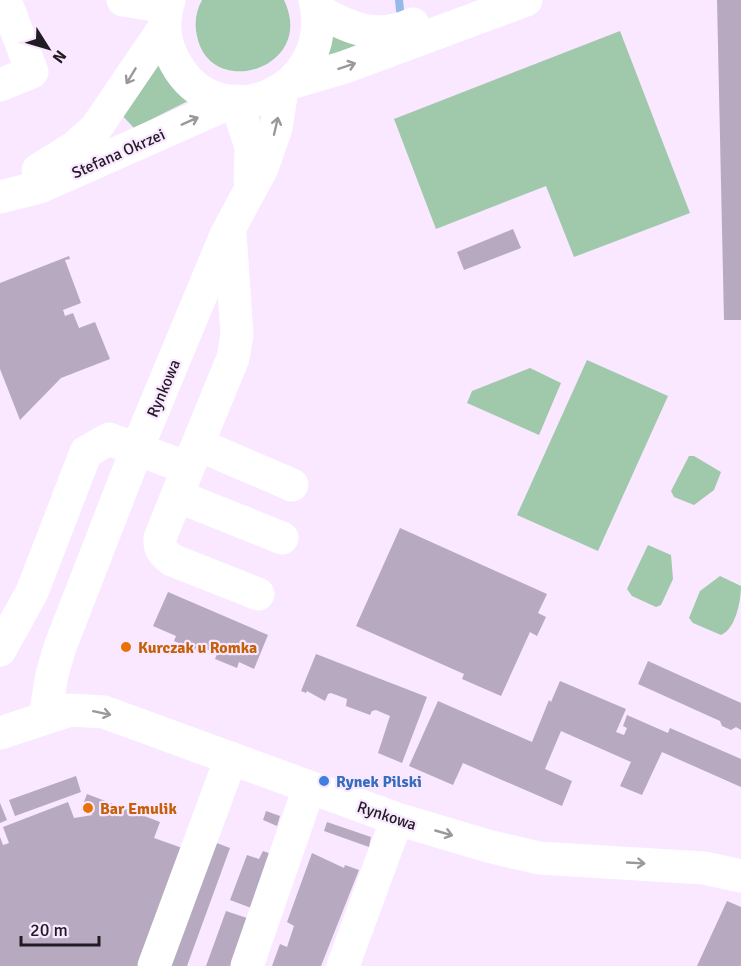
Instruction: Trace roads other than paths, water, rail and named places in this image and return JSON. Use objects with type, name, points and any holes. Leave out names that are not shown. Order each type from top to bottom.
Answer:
[{"type":"street","points":[[0,85],[33,72],[5,0]]},
{"type":"street","points":[[123,0],[167,12],[171,55],[186,77],[208,93],[235,101],[260,99],[287,86],[526,0]]},
{"type":"street","points":[[316,5],[357,29],[385,34],[400,30],[469,0]]},
{"type":"street","points":[[287,86],[309,62],[314,50],[318,30],[316,5]]},
{"type":"street","name":"Stefana Okrzei","points":[[0,189],[31,174],[75,147],[96,128],[167,12]]},
{"type":"street","name":"Rynkowa","points":[[45,717],[52,674],[60,647],[137,449],[230,228],[246,200],[276,128],[287,86]]},
{"type":"street","name":"Stefana Okrzei","points":[[0,197],[40,187],[235,101]]},
{"type":"street","name":"Rynkowa","points":[[235,101],[251,147],[252,165],[246,200]]},
{"type":"street","points":[[230,228],[237,335],[233,358],[160,538],[159,546],[163,553],[172,560],[258,594]]},
{"type":"street","points":[[60,647],[5,641],[32,592],[86,452],[109,439],[188,470],[282,538]]},
{"type":"street","points":[[188,470],[292,485]]},
{"type":"street","name":"Rynkowa","points":[[0,733],[70,710],[104,712],[398,819],[539,858],[704,868],[741,876]]},
{"type":"street","points":[[154,966],[231,758]]},
{"type":"street","points":[[247,966],[309,788]]},
{"type":"street","points":[[343,966],[398,819]]},
{"type":"waterway","points":[[399,0],[400,10]]},
{"type":"place","name":"Kurczak u Romka","points":[[126,647]]},
{"type":"place","name":"Rynek Pilski","points":[[324,781]]},
{"type":"place","name":"Bar Emulik","points":[[88,808]]}]
